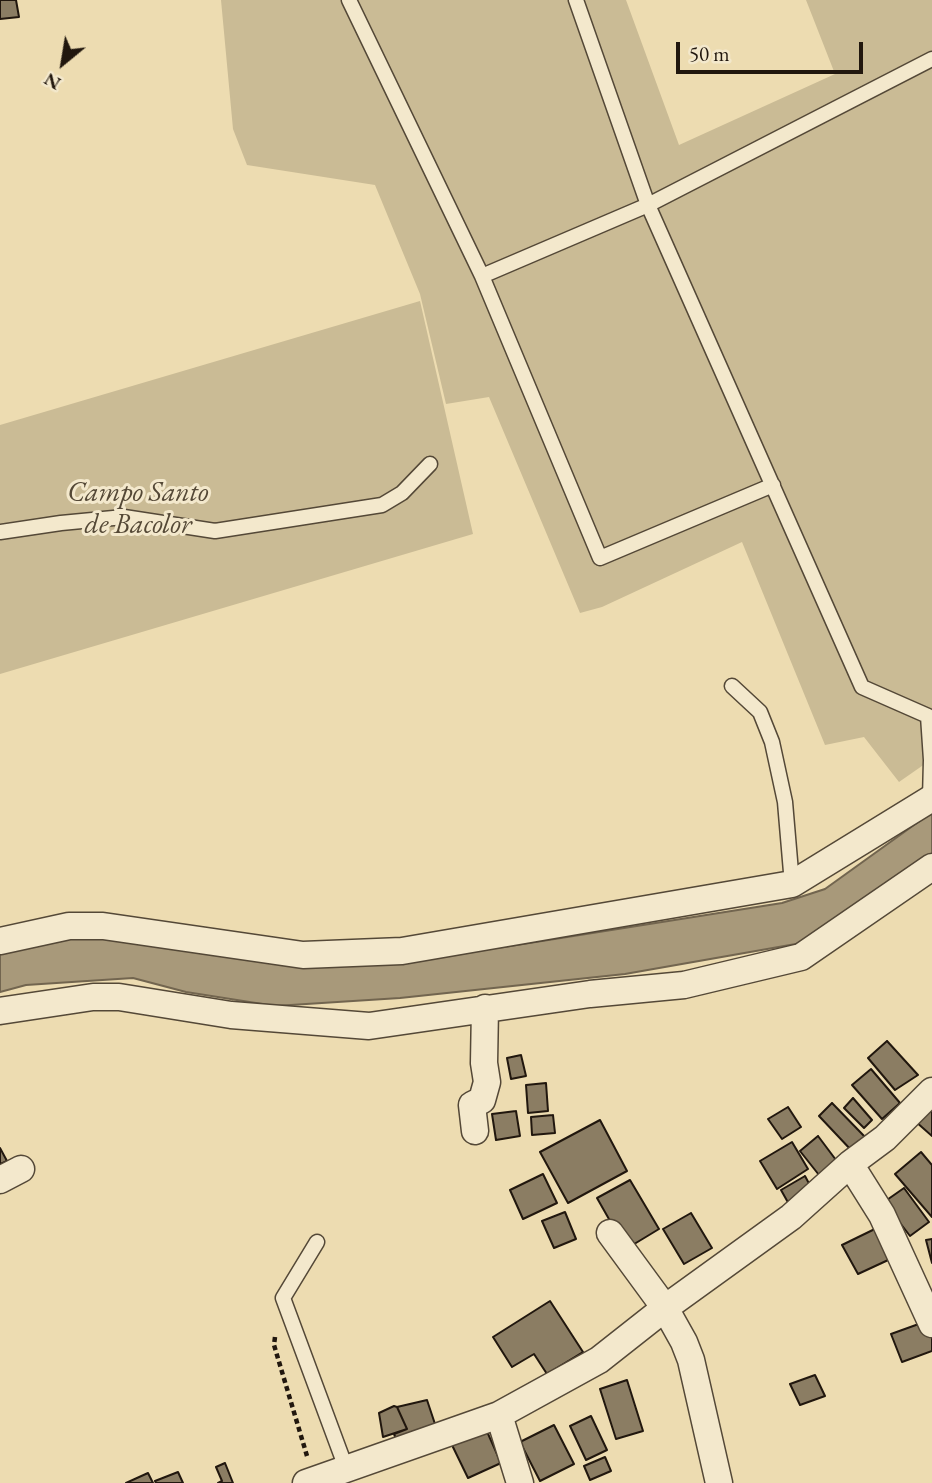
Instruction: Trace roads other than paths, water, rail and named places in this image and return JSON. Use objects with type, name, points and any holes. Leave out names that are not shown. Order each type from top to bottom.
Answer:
[{"type":"street","points":[[0,941],[69,926],[103,926],[303,955],[402,951],[792,884],[931,799]]},
{"type":"street","points":[[0,1010],[93,997],[118,997],[231,1015],[369,1026],[590,994],[684,985],[801,957],[932,867]]},
{"type":"street","points":[[475,1131],[472,1105],[482,1100],[486,1082],[485,1008]]},
{"type":"street","points":[[310,1481],[499,1415],[598,1360],[791,1217],[850,1164],[886,1138],[932,1091]]},
{"type":"street","points":[[850,1164],[882,1215],[932,1324]]},
{"type":"street","points":[[610,1233],[680,1333],[691,1360],[719,1483]]},
{"type":"street","points":[[499,1415],[520,1483]]},
{"type":"lane","points":[[349,0],[482,276],[600,558],[773,485]]},
{"type":"lane","points":[[576,0],[648,205],[862,687],[930,714],[931,799]]},
{"type":"lane","points":[[482,276],[648,205],[932,59]]},
{"type":"lane","points":[[0,532],[124,517],[215,531],[369,508],[382,505],[402,493],[429,464]]},
{"type":"lane","points":[[732,686],[760,712],[772,742],[785,802],[792,884]]},
{"type":"lane","points":[[317,1242],[283,1298],[346,1468]]},
{"type":"park label","name":"Campo Santo de Bacolor","points":[[138,509]]}]
